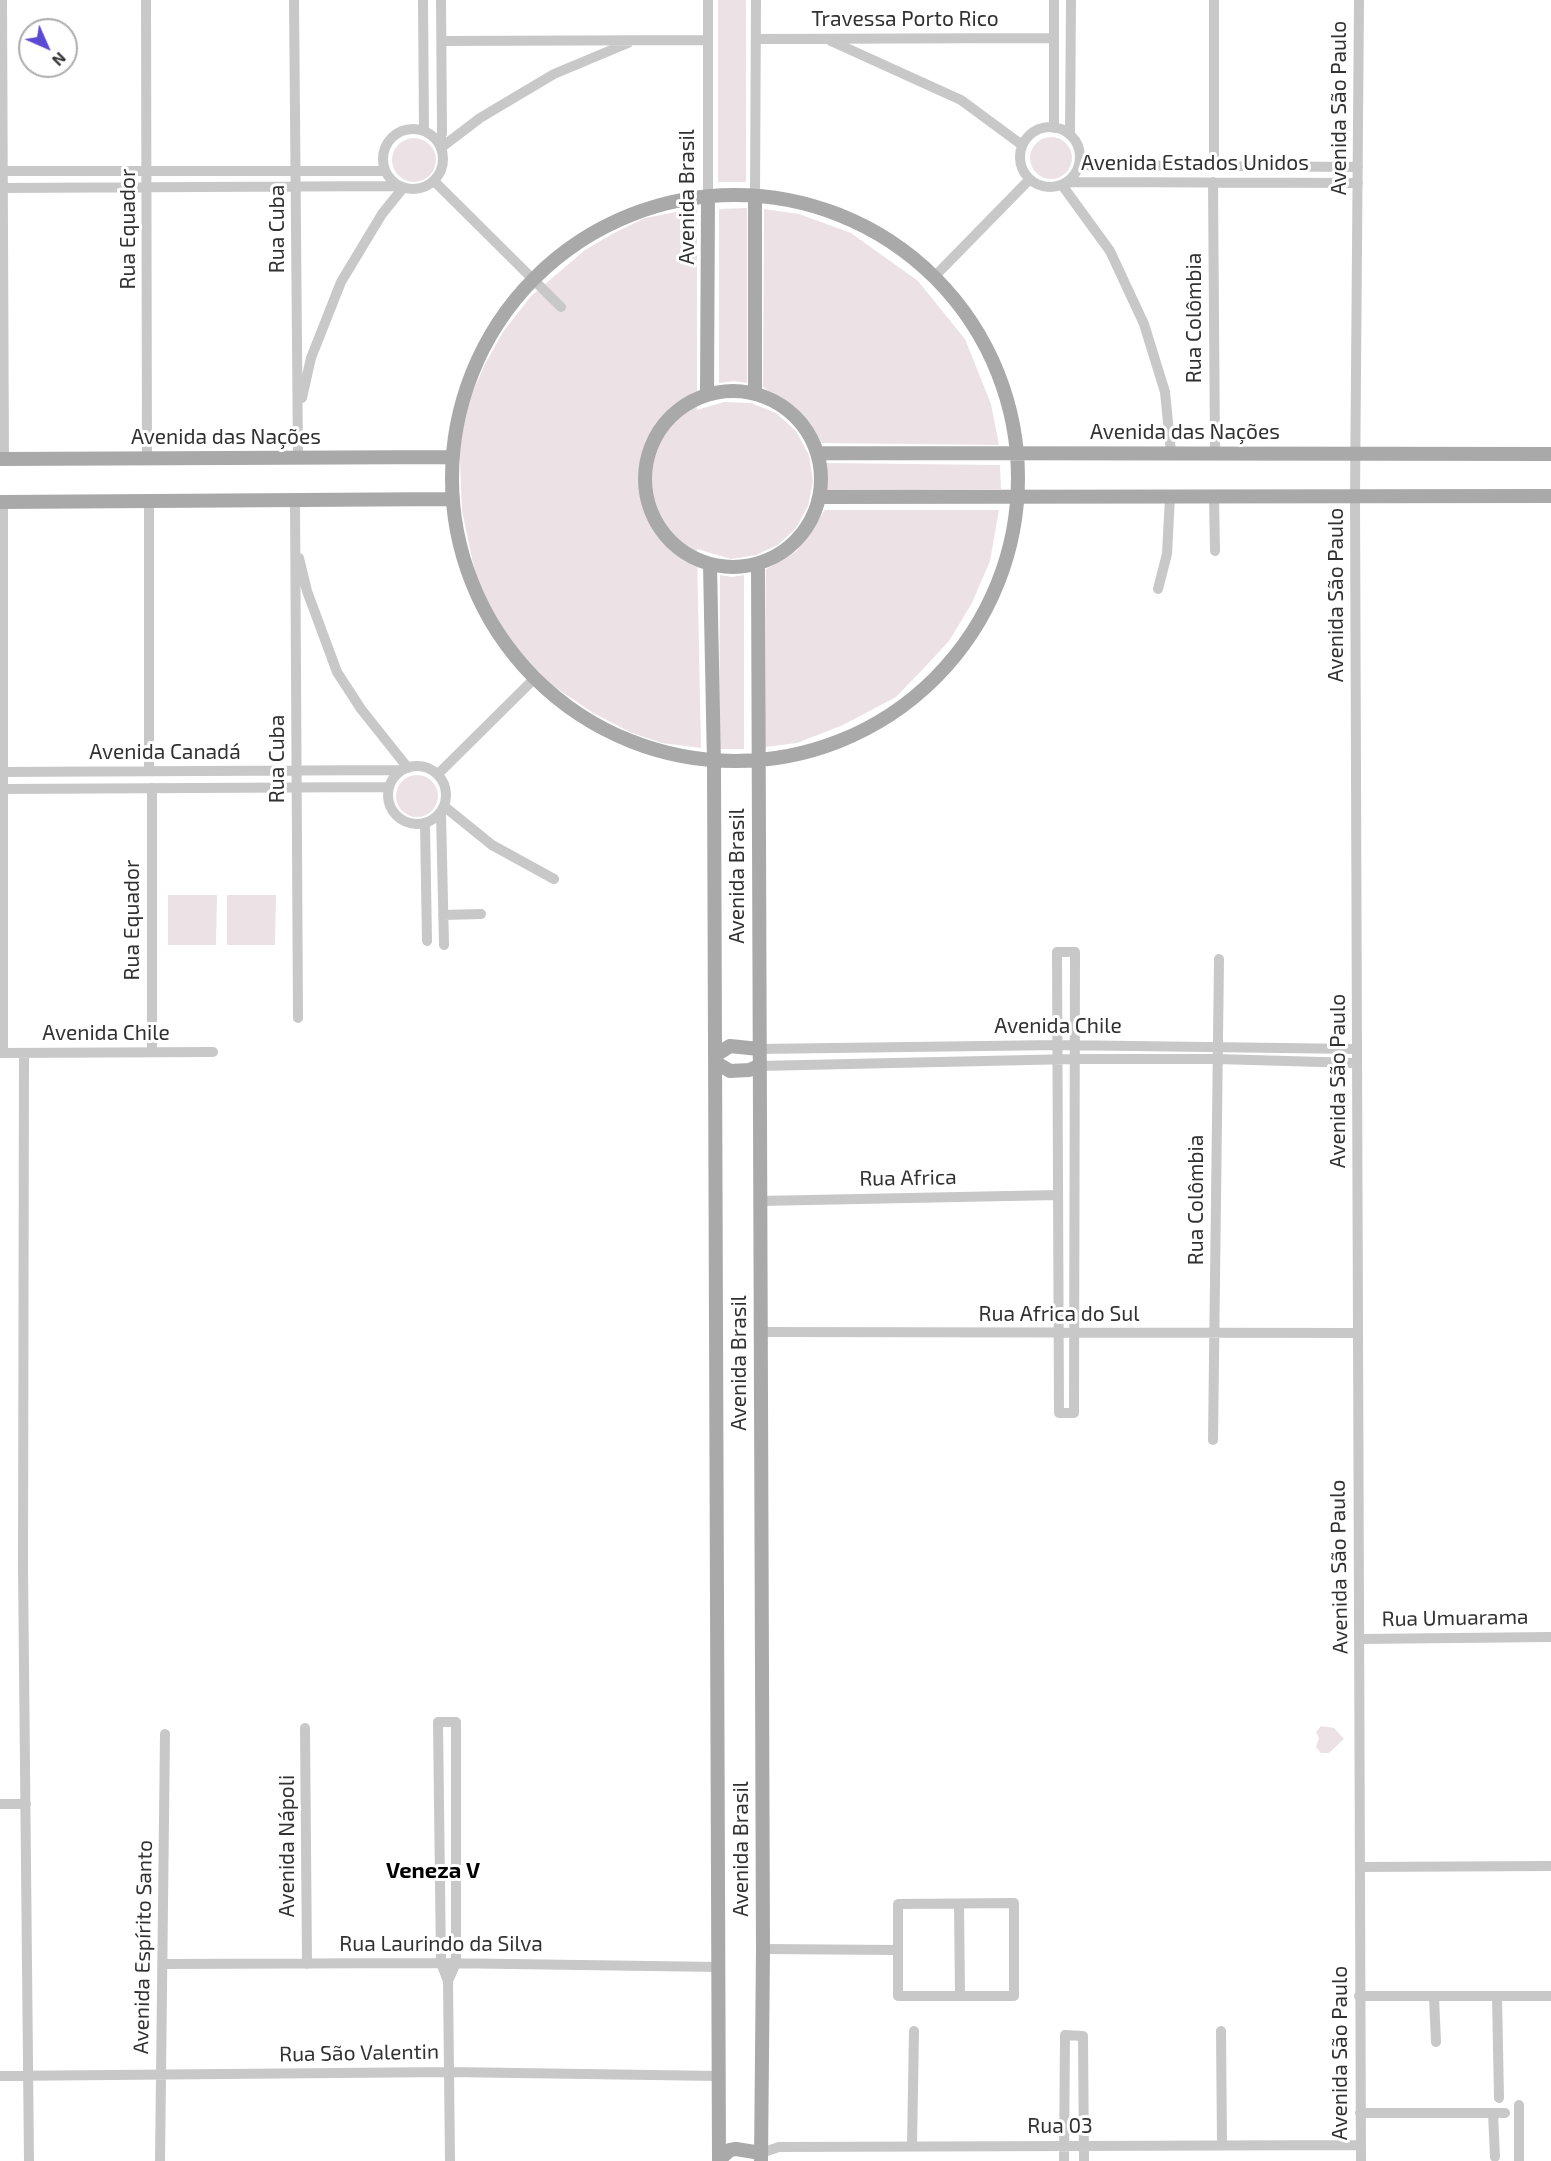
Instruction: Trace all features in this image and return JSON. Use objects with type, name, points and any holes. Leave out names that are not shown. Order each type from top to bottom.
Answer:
[{"type":"main road","points":[[755,196],[755,393]]},
{"type":"main road","points":[[755,196],[803,202],[846,217],[887,236],[935,276],[980,334],[1001,376],[1012,411],[1018,454],[1018,497],[1011,545],[1001,577],[986,610],[948,662],[907,700],[875,723],[834,743],[758,763],[714,764],[685,760],[626,742],[594,726],[534,679],[513,655],[479,602],[463,558],[452,499],[452,457],[456,421],[465,388],[480,352],[509,308],[534,279],[565,251],[601,230],[649,209],[708,197],[755,196]]},
{"type":"main road","name":"Avenida Brasil","points":[[707,394],[708,197]]},
{"type":"main road","points":[[731,390],[755,393],[783,405],[805,426],[818,453],[822,471],[820,497],[807,528],[794,544],[777,556],[758,564],[734,567],[710,564],[687,554],[663,533],[649,504],[645,479],[650,451],[662,427],[682,407],[707,394],[731,390]]},
{"type":"main road","name":"Avenida das Nações","points":[[818,453],[1551,454]]},
{"type":"main road","name":"Avenida das Nações","points":[[2,459],[452,457]]},
{"type":"main road","points":[[820,497],[1551,496]]},
{"type":"main road","points":[[1,502],[452,499]]},
{"type":"main road","name":"Avenida Brasil","points":[[710,564],[716,1058],[719,2160]]},
{"type":"main road","name":"Avenida Brasil","points":[[758,564],[763,1949],[761,2157]]},
{"type":"main road","points":[[759,1049],[730,1046],[716,1058],[730,1071],[749,1070],[759,1066]]},
{"type":"main road","points":[[719,2160],[730,2150],[736,2149],[761,2157]]},
{"type":"street","points":[[2,0],[2,459]]},
{"type":"street","name":"Rua Equador","points":[[146,0],[147,458]]},
{"type":"street","name":"Rua Cuba","points":[[294,0],[298,458]]},
{"type":"street","points":[[423,0],[424,131]]},
{"type":"street","points":[[1,188],[424,188],[434,181],[444,165],[441,145],[441,0]]},
{"type":"street","name":"Avenida Brasil","points":[[708,0],[708,197]]},
{"type":"street","points":[[755,196],[756,0]]},
{"type":"street","points":[[1054,0],[1054,128]]},
{"type":"street","points":[[1070,134],[1054,128],[1034,132],[1022,145],[1020,164],[1029,180],[1048,188],[1065,183],[1080,165],[1079,148],[1070,134],[1071,0]]},
{"type":"street","points":[[1214,0],[1215,166]]},
{"type":"street","name":"Avenida São Paulo","points":[[1359,0],[1355,496],[1361,2161]]},
{"type":"street","name":"Travessa Porto Rico","points":[[756,39],[1054,38]]},
{"type":"street","points":[[442,41],[708,39]]},
{"type":"street","points":[[827,39],[876,59],[961,100],[1022,145]]},
{"type":"street","points":[[441,145],[480,118],[554,74],[637,40]]},
{"type":"street","points":[[401,187],[385,171],[383,156],[390,139],[406,129],[424,131],[430,133],[441,145]]},
{"type":"street","name":"Avenida Estados Unidos","points":[[1080,165],[1358,167]]},
{"type":"street","points":[[1,171],[385,171]]},
{"type":"street","points":[[935,276],[1029,180]]},
{"type":"street","points":[[434,181],[561,307]]},
{"type":"street","name":"Rua Colômbia","points":[[1213,182],[1215,452]]},
{"type":"street","points":[[1065,183],[1110,251],[1144,324],[1165,392],[1171,452]]},
{"type":"street","name":"Avenida Estados Unidos","points":[[1065,183],[1358,183]]},
{"type":"street","points":[[297,416],[311,358],[341,282],[401,187]]},
{"type":"street","points":[[1214,496],[1215,551]]},
{"type":"street","points":[[1158,589],[1167,554],[1170,497]]},
{"type":"street","name":"Rua Cuba","points":[[295,500],[298,1018]]},
{"type":"street","points":[[149,501],[149,771]]},
{"type":"street","points":[[1,502],[2,1053]]},
{"type":"street","points":[[295,543],[307,591],[337,672],[405,769]]},
{"type":"street","points":[[438,774],[534,679]]},
{"type":"street","points":[[443,810],[425,824],[416,825],[399,819],[389,805],[388,788],[393,778],[405,769],[422,766],[438,774],[446,790],[443,810],[444,945]]},
{"type":"street","name":"Avenida Canadá","points":[[2,772],[405,769]]},
{"type":"street","name":"Rua Equador","points":[[152,788],[152,1052]]},
{"type":"street","name":"Avenida Canadá","points":[[1,789],[388,788]]},
{"type":"street","points":[[443,810],[492,845],[554,879]]},
{"type":"street","points":[[425,824],[427,941]]},
{"type":"street","points":[[443,915],[481,914]]},
{"type":"street","points":[[1057,952],[1074,952],[1074,1045],[1074,1413],[1059,1413],[1057,952]]},
{"type":"street","name":"Rua Colômbia","points":[[1213,1440],[1219,959]]},
{"type":"street","name":"Avenida Chile","points":[[759,1049],[1217,1045],[1356,1049]]},
{"type":"street","name":"Avenida Chile","points":[[2,1053],[213,1052]]},
{"type":"street","points":[[24,1053],[23,1568],[29,2161]]},
{"type":"street","name":"Avenida Chile","points":[[759,1066],[1074,1059],[1217,1059],[1356,1063]]},
{"type":"street","name":"Rua Africa","points":[[759,1201],[1058,1195]]},
{"type":"street","name":"Rua Africa do Sul","points":[[760,1332],[1358,1334]]},
{"type":"street","name":"Rua Umuarama","points":[[1359,1639],[1551,1636]]},
{"type":"street","points":[[448,1981],[456,1963],[456,1722],[438,1722],[441,1963],[448,1981],[450,2161]]},
{"type":"street","name":"Avenida Nápoli","points":[[305,1728],[307,1964]]},
{"type":"street","name":"Avenida Espírito Santo","points":[[160,2161],[165,1734]]},
{"type":"street","points":[[0,1804],[26,1804]]},
{"type":"street","points":[[1360,1867],[1551,1866]]},
{"type":"street","points":[[1014,1903],[1014,1996],[898,1996],[898,1904],[959,1904],[1014,1903]]},
{"type":"street","points":[[959,1904],[960,1996]]},
{"type":"street","points":[[763,1949],[898,1950]]},
{"type":"street","name":"Rua Laurindo da Silva","points":[[163,1964],[456,1963],[719,1966]]},
{"type":"street","points":[[1359,1996],[1551,1996]]},
{"type":"street","points":[[1434,1997],[1436,2042]]},
{"type":"street","points":[[1497,1997],[1499,2098]]},
{"type":"street","points":[[912,2146],[914,2031]]},
{"type":"street","points":[[1221,2031],[1222,2145]]},
{"type":"street","points":[[1064,2161],[1065,2035],[1083,2036],[1084,2161]]},
{"type":"street","name":"Rua São Valentin","points":[[0,2076],[449,2072],[719,2076]]},
{"type":"street","points":[[1519,2105],[1519,2161]]},
{"type":"street","points":[[1360,2113],[1505,2113]]},
{"type":"street","points":[[1493,2113],[1495,2157]]},
{"type":"street","name":"Rua 03","points":[[761,2157],[779,2147],[1361,2145]]},
{"type":"shaded area","points":[[718,0],[746,0],[746,182],[718,182]]},
{"type":"shaded area","points":[[1051,137],[1066,143],[1072,158],[1066,173],[1051,179],[1036,173],[1030,158],[1036,143]]},
{"type":"shaded area","points":[[414,138],[430,144],[436,160],[430,176],[414,182],[398,176],[392,160],[398,144]]},
{"type":"shaded area","points":[[697,208],[697,410],[724,402],[751,403],[776,413],[796,431],[809,455],[813,481],[808,506],[796,528],[778,545],[756,555],[731,559],[697,549],[701,748],[662,743],[632,733],[593,713],[549,683],[513,644],[490,609],[476,577],[462,511],[459,439],[467,405],[485,364],[503,332],[531,296],[585,250],[614,233],[645,218]]},
{"type":"shaded area","points":[[747,208],[747,383],[734,381],[719,383],[719,209]]},
{"type":"shaded area","points":[[764,209],[799,214],[851,233],[918,281],[965,339],[991,404],[999,445],[820,443],[812,426],[801,414],[763,387]]},
{"type":"shaded area","points":[[826,463],[1000,465],[1001,489],[825,491]]},
{"type":"shaded area","points":[[825,510],[999,510],[990,561],[972,603],[949,641],[896,697],[843,725],[797,743],[765,747],[766,569],[797,551]]},
{"type":"shaded area","points":[[720,575],[732,577],[744,575],[744,749],[719,749]]},
{"type":"shaded area","points":[[417,775],[425,776],[432,781],[437,788],[437,804],[432,811],[425,816],[417,817],[409,816],[402,811],[397,804],[396,796],[397,788],[402,781],[409,776]]},
{"type":"shaded area","points":[[168,895],[217,895],[216,945],[168,945]]},
{"type":"shaded area","points":[[227,895],[276,895],[275,945],[227,945]]},
{"type":"shaded area","points":[[1321,1726],[1334,1728],[1344,1739],[1329,1753],[1321,1753],[1316,1747],[1319,1738],[1316,1732]]},
{"type":"district","name":"Veneza V","points":[[433,1871]]}]
